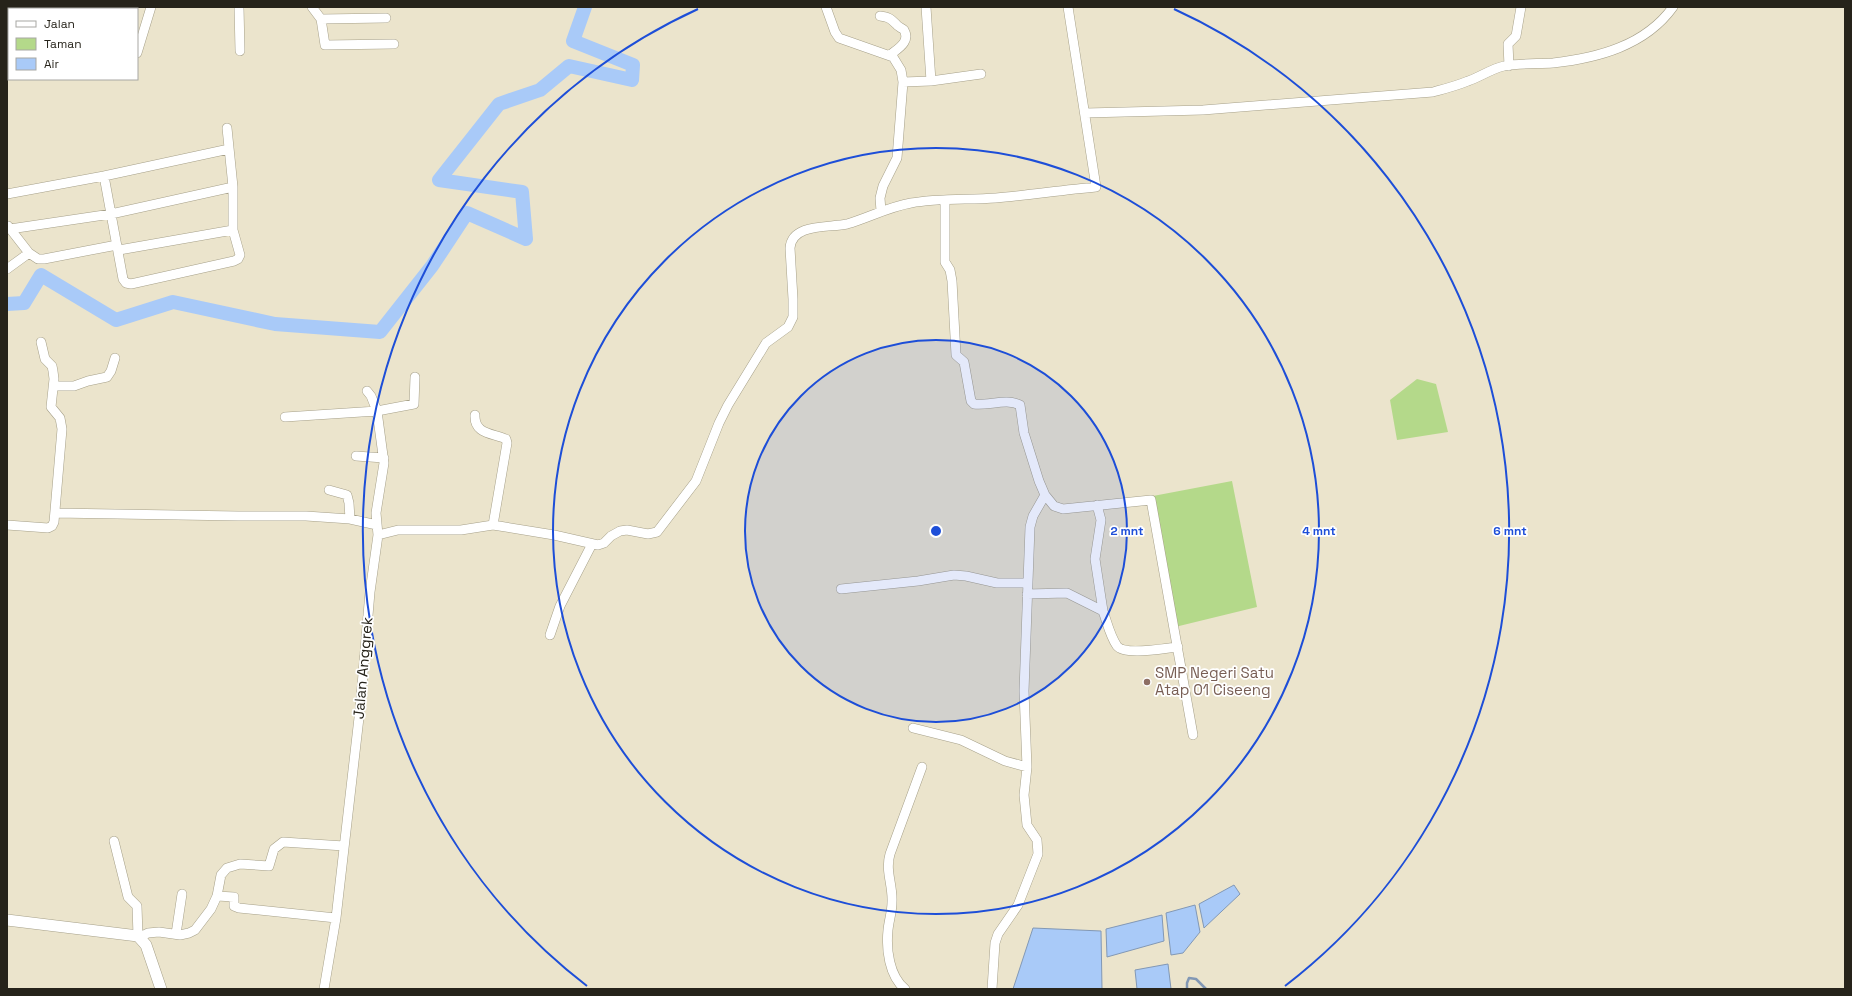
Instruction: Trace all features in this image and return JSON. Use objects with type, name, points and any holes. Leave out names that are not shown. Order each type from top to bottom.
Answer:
[{"type":"street","points":[[138,50],[151,7]]},
{"type":"street","points":[[239,7],[240,50]]},
{"type":"street","points":[[312,7],[321,19],[325,45],[394,44]]},
{"type":"street","points":[[826,7],[834,32],[839,38],[893,57],[897,63],[903,82],[897,158],[880,198],[881,211]]},
{"type":"street","points":[[926,7],[931,81]]},
{"type":"street","points":[[55,513],[306,516],[350,519],[378,530],[462,530],[493,525],[554,535],[592,544],[604,543],[611,536],[620,531],[627,530],[648,534],[657,532],[696,481],[719,423],[728,405],[766,343],[784,329],[790,322],[793,309],[790,248],[792,239],[804,230],[849,223],[881,211],[910,203],[996,198],[1096,187],[1086,113],[1068,7]]},
{"type":"street","points":[[1510,66],[1508,44],[1516,36],[1521,7]]},
{"type":"street","points":[[1086,113],[1203,110],[1433,92],[1468,81],[1492,70],[1510,66],[1582,59],[1611,52],[1637,39],[1659,24],[1673,7]]},
{"type":"street","points":[[880,16],[890,17],[904,30],[906,41],[890,55]]},
{"type":"street","points":[[321,19],[386,18]]},
{"type":"street","points":[[903,82],[931,81],[981,74]]},
{"type":"street","points":[[104,176],[123,279],[126,283],[131,284],[238,259],[240,255],[234,230],[233,186],[227,128]]},
{"type":"street","points":[[7,194],[104,176],[229,150]]},
{"type":"street","points":[[9,227],[112,214],[233,186]]},
{"type":"street","points":[[945,200],[945,262],[950,270],[952,281],[956,354],[964,362],[971,401],[974,404],[980,405],[1013,402],[1020,405],[1030,451],[1045,495],[1054,506],[1063,509],[1152,500],[1193,735]]},
{"type":"street","points":[[9,227],[29,253],[38,259],[234,230]]},
{"type":"street","points":[[7,268],[29,253]]},
{"type":"street","points":[[7,525],[48,528],[52,526],[54,522],[62,434],[61,420],[51,407],[54,386],[54,371],[52,366],[45,359],[41,342]]},
{"type":"street","points":[[54,386],[74,386],[107,377],[111,371],[115,358]]},
{"type":"street","points":[[285,417],[377,411],[414,404],[415,377]]},
{"type":"street","name":"Jalan Anggrek","points":[[324,989],[336,918],[360,709],[370,592],[378,530],[376,513],[384,471],[384,458],[377,411],[371,396],[367,391]]},
{"type":"street","points":[[475,414],[477,425],[480,430],[506,438],[507,443],[493,525]]},
{"type":"street","points":[[356,456],[384,458]]},
{"type":"street","points":[[329,490],[346,495],[349,503],[350,519]]},
{"type":"street","points":[[992,989],[995,943],[998,934],[1018,905],[1038,854],[1037,840],[1030,831],[1026,820],[1024,795],[1027,767],[1024,691],[1027,583],[1031,521],[1045,495]]},
{"type":"street","points":[[1097,505],[1101,520],[1095,559],[1102,611],[1118,646],[1123,650],[1178,647]]},
{"type":"street","points":[[550,635],[560,606],[592,544]]},
{"type":"street","points":[[841,589],[918,581],[954,575],[966,576],[997,584],[1027,583]]},
{"type":"street","points":[[1027,594],[1067,593],[1102,611]]},
{"type":"street","points":[[914,728],[961,740],[1005,761],[1027,767]]},
{"type":"street","points":[[905,989],[894,977],[888,945],[888,928],[892,902],[888,867],[890,854],[922,767]]},
{"type":"street","points":[[114,841],[128,897],[137,906],[139,936],[148,950],[161,989]]},
{"type":"street","points":[[7,920],[139,936],[159,932],[184,935],[195,930],[205,917],[217,896],[221,875],[227,868],[240,864],[269,866],[274,849],[283,842],[344,846]]},
{"type":"street","points":[[176,934],[182,894]]},
{"type":"street","points":[[217,896],[234,897],[234,906],[239,908],[336,918]]},
{"type":"green space","points":[[1417,379],[1436,384],[1448,432],[1397,440],[1390,400]]},
{"type":"green space","points":[[1232,481],[1257,607],[1175,627],[1153,496]]},
{"type":"water","points":[[1234,885],[1240,894],[1204,928],[1199,904]]},
{"type":"water","points":[[1195,905],[1200,932],[1183,953],[1171,955],[1166,913]]},
{"type":"water","points":[[1162,915],[1164,941],[1107,957],[1106,929]]},
{"type":"water","points":[[1033,928],[1101,931],[1102,989],[1013,989]]},
{"type":"water","points":[[1168,964],[1171,989],[1137,989],[1135,970]]},
{"type":"waterway","points":[[7,304],[24,303],[41,275],[116,320],[173,302],[275,324],[380,332],[432,266],[467,213],[526,239],[522,192],[439,180],[499,104],[540,90],[569,66],[632,80],[633,65],[573,41],[585,7]]},
{"type":"waterway","points":[[1187,989],[1189,978],[1196,979],[1206,989]]},
{"type":"place","name":"SMP Negeri Satu Atap 01 Ciseeng","points":[[1147,682]]}]
